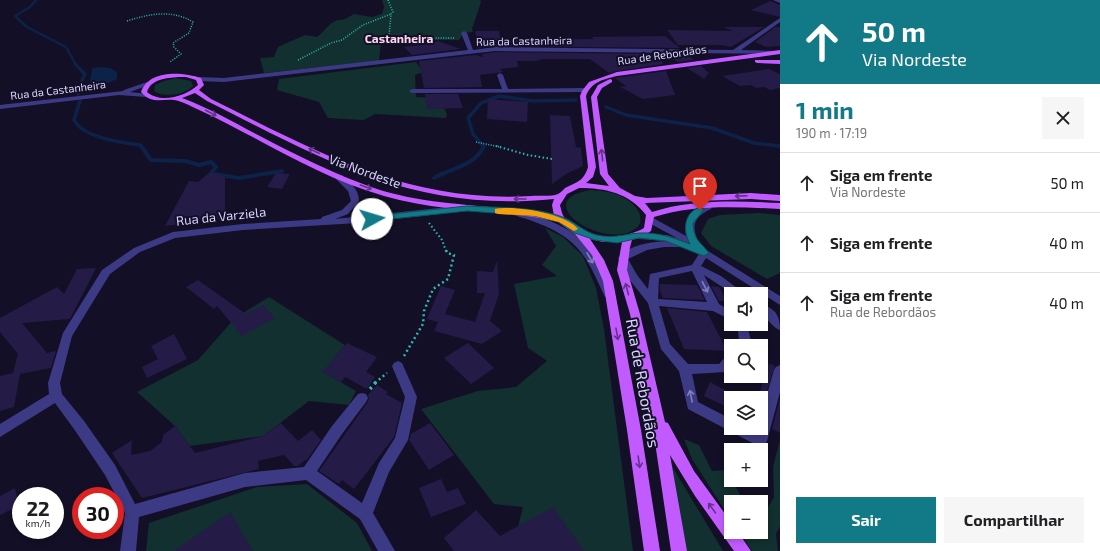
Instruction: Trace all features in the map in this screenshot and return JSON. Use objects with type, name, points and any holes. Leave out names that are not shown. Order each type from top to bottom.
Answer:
[{"type":"main road","name":"Rua de Rebordãos","points":[[585,90],[594,81],[617,74],[778,53]]},
{"type":"main road","points":[[778,53],[774,57],[780,62]]},
{"type":"main road","name":"Rua de Rebordãos","points":[[616,189],[604,174],[594,97],[596,90],[601,85],[618,79],[636,76],[756,62],[780,62]]},
{"type":"main road","points":[[187,75],[199,79],[201,86],[197,90],[174,98],[157,99],[146,95],[144,92],[147,84],[160,78],[187,75]]},
{"type":"main road","name":"Via Nordeste","points":[[197,90],[209,100],[316,153],[374,177],[405,187],[446,195],[483,199],[532,199],[559,196]]},
{"type":"main road","points":[[578,186],[589,177],[592,167],[583,96],[585,90]]},
{"type":"main road","name":"Via Nordeste","points":[[174,98],[196,105],[281,150],[339,177],[404,199],[467,208],[535,213],[562,220]]},
{"type":"main road","points":[[578,186],[599,186],[616,189],[632,197],[644,206],[650,218],[648,229],[639,236],[628,239],[607,240],[574,228],[562,220],[556,205],[559,196],[568,189],[578,186]]},
{"type":"main road","points":[[632,197],[648,200],[751,196],[780,198]]},
{"type":"main road","points":[[650,218],[671,209],[764,205],[780,206]]},
{"type":"main road","name":"Rua de Rebordãos","points":[[574,228],[594,248],[600,259],[608,281],[634,430],[652,551]]},
{"type":"main road","name":"Rua de Rebordãos","points":[[628,239],[623,261],[657,415],[679,551]]},
{"type":"main road","name":"Rua de Rebordãos","points":[[657,415],[673,448],[691,478],[742,551]]},
{"type":"street","points":[[775,0],[780,2]]},
{"type":"street","points":[[707,51],[719,57],[719,61],[780,20]]},
{"type":"street","points":[[465,35],[470,52]]},
{"type":"street","name":"Rua da Castanheira","points":[[199,79],[224,80],[495,49],[778,53]]},
{"type":"street","points":[[500,75],[506,91]]},
{"type":"street","name":"Rua da Castanheira","points":[[197,90],[224,80]]},
{"type":"street","name":"Rua da Castanheira","points":[[119,93],[147,84]]},
{"type":"street","points":[[412,91],[585,90]]},
{"type":"street","name":"Rua da Castanheira","points":[[0,107],[119,93],[146,95]]},
{"type":"street","name":"Rua da Varziela","points":[[312,223],[345,212],[355,201],[356,195],[339,177]]},
{"type":"street","points":[[695,245],[689,235],[689,223],[694,214],[708,207]]},
{"type":"street","name":"Rua da Varziela","points":[[56,396],[54,383],[68,336],[89,298],[106,272],[137,250],[173,235],[243,227],[312,223],[467,208]]},
{"type":"street","points":[[511,212],[546,223],[572,237],[588,254],[610,296]]},
{"type":"street","points":[[650,218],[695,245],[704,253],[780,301]]},
{"type":"street","points":[[639,236],[667,238],[704,253]]},
{"type":"street","points":[[680,244],[655,244],[638,248],[623,261],[633,277],[653,302],[715,307],[724,312]]},
{"type":"street","points":[[695,268],[704,253]]},
{"type":"street","points":[[695,268],[715,307]]},
{"type":"street","points":[[724,422],[692,405],[686,369],[665,346],[653,302],[654,276],[676,270],[695,268],[730,287]]},
{"type":"street","points":[[768,313],[780,326]]},
{"type":"street","points":[[365,514],[384,468],[401,440],[411,397],[398,366]]},
{"type":"street","points":[[686,369],[722,368],[724,366]]},
{"type":"street","points":[[768,413],[780,370]]},
{"type":"street","points":[[0,431],[56,396],[79,425],[110,470],[132,512],[128,551]]},
{"type":"street","points":[[308,474],[337,430],[362,398]]},
{"type":"street","points":[[748,435],[760,441],[762,435]]},
{"type":"street","points":[[132,512],[245,480],[308,474],[365,514],[387,551]]},
{"type":"path","points":[[388,0],[393,12],[391,14],[389,36],[393,38],[465,35]]},
{"type":"path","points":[[127,21],[144,15],[162,14],[184,17],[193,22],[194,24],[188,36],[173,43],[174,47],[181,54],[170,62]]},
{"type":"path","points":[[279,74],[286,66],[330,43],[342,40],[363,25],[391,14]]},
{"type":"path","points":[[476,142],[482,142],[528,155],[552,159]]},
{"type":"path","points":[[362,398],[379,378],[398,366],[424,324],[424,311],[433,289],[448,279],[454,255],[448,253],[442,240],[430,226],[427,213]]},
{"type":"green space","points":[[382,0],[480,0],[481,2],[472,29],[473,32],[464,33],[459,40],[391,40],[381,42],[379,61],[264,73],[260,58],[274,57],[278,47],[305,35],[317,37],[335,21],[343,20],[354,14],[372,17],[382,14],[384,7]]},
{"type":"green space","points":[[416,62],[423,72],[415,75],[416,97],[439,98],[447,114],[446,118],[375,114],[364,120],[328,118],[319,102],[277,90],[279,79]]},
{"type":"green space","points":[[176,78],[191,81],[193,86],[185,92],[169,95],[154,91],[155,85]]},
{"type":"green space","points":[[591,190],[613,193],[632,203],[637,208],[641,219],[637,228],[631,232],[623,234],[609,234],[595,231],[572,218],[567,209],[567,202],[575,195]]},
{"type":"green space","points":[[758,213],[780,215],[780,273],[767,279],[711,246],[701,233],[708,219],[720,215]]},
{"type":"green space","points":[[545,228],[563,237],[583,256],[596,288],[604,329],[633,551],[512,551],[523,507],[494,504],[421,409],[478,391],[516,387],[547,361],[528,348],[514,284],[557,276],[542,265],[556,246]]},
{"type":"green space","points":[[269,297],[345,345],[323,372],[356,391],[349,405],[309,401],[263,436],[190,446],[175,426],[137,392],[198,360],[235,318]]},
{"type":"green space","points":[[684,439],[699,445],[712,471],[724,470],[724,487],[736,487],[740,495],[724,495],[724,509],[692,459]]},
{"type":"green space","points":[[780,440],[780,526],[776,534],[778,551],[752,551],[744,539],[768,539],[768,507],[774,497],[773,467]]},
{"type":"green space","points":[[664,453],[723,551],[686,551]]},
{"type":"green space","points":[[307,484],[357,523],[372,551],[146,551],[149,523],[257,487]]},
{"type":"water","points":[[92,68],[110,68],[117,72],[117,79],[95,89],[89,89]]},
{"type":"building","points":[[770,1],[780,5],[780,17],[751,10]]},
{"type":"building","points":[[723,27],[764,27],[731,47],[720,45],[678,45],[667,30],[733,31]]},
{"type":"building","points":[[775,27],[780,27],[780,46],[766,47],[755,42]]},
{"type":"building","points":[[475,31],[499,31],[501,40],[594,39],[592,37],[665,36],[680,48],[495,46],[479,48]]},
{"type":"building","points":[[438,41],[461,49],[412,55],[404,47],[430,44]]},
{"type":"building","points":[[495,52],[659,54],[663,64],[609,73],[590,59],[543,59],[536,61],[517,61],[518,67],[500,69],[503,72],[480,75],[482,87],[424,88],[419,61],[476,55],[483,57],[482,54]]},
{"type":"building","points":[[665,54],[687,55],[694,60],[678,62]]},
{"type":"building","points":[[701,66],[709,73],[704,79],[687,68]]},
{"type":"building","points":[[769,69],[780,74],[780,88],[770,90],[764,87],[756,88],[751,85],[740,86],[722,76]]},
{"type":"building","points":[[666,71],[675,95],[643,99],[620,87],[626,86],[615,78]]},
{"type":"building","points":[[425,94],[458,94],[463,108],[427,109]]},
{"type":"building","points":[[488,99],[528,102],[527,122],[487,119]]},
{"type":"building","points":[[550,115],[570,116],[576,147],[581,148],[583,166],[566,174],[552,184]]},
{"type":"building","points":[[210,172],[225,177],[225,218],[165,226],[189,181],[198,182]]},
{"type":"building","points":[[276,173],[290,174],[282,189],[267,187]]},
{"type":"building","points":[[497,261],[499,294],[490,321],[502,331],[482,344],[434,331],[438,322],[427,319],[441,286],[455,290],[445,314],[475,322],[485,293],[477,293],[477,271],[493,272]]},
{"type":"building","points":[[96,268],[70,319],[22,323],[47,353],[56,351],[51,368],[20,374],[14,407],[0,411],[0,376],[13,373],[18,354],[0,332],[0,318],[57,287],[64,294],[77,269]]},
{"type":"building","points":[[198,280],[246,314],[263,305],[275,318],[242,336],[217,306],[214,309],[186,287]]},
{"type":"building","points":[[660,284],[697,285],[705,300],[663,298],[660,291]]},
{"type":"building","points":[[711,286],[719,287],[724,296],[724,301],[719,301]]},
{"type":"building","points":[[667,308],[707,312],[724,345],[724,351],[684,349]]},
{"type":"building","points":[[174,334],[187,359],[147,378],[142,367],[158,359],[151,346]]},
{"type":"building","points":[[347,343],[377,357],[366,372],[375,377],[367,389],[345,377],[341,382],[322,372]]},
{"type":"building","points":[[468,343],[494,368],[471,384],[444,358]]},
{"type":"building","points":[[769,363],[775,366],[767,391],[760,391],[763,383],[768,383]]},
{"type":"building","points":[[710,382],[727,391],[724,391],[724,406],[704,396]]},
{"type":"building","points":[[377,385],[388,392],[386,394],[402,403],[394,437],[354,489],[342,480],[339,484],[319,471],[367,403],[369,399],[368,395]]},
{"type":"building","points":[[780,398],[780,433],[772,429]]},
{"type":"building","points":[[281,423],[298,441],[312,430],[321,440],[306,461],[305,460],[298,466],[294,466],[284,455],[258,461],[259,469],[142,498],[112,453],[132,440],[131,455],[150,451],[162,442],[163,435],[175,426],[195,453],[263,436]]},
{"type":"building","points":[[430,423],[454,455],[429,470],[409,440],[411,434]]},
{"type":"building","points":[[441,479],[447,492],[458,488],[466,504],[431,517],[419,488]]},
{"type":"building","points":[[12,490],[12,509],[0,515],[0,496]]},
{"type":"building","points":[[553,507],[584,551],[454,551],[444,538],[476,510],[500,536]]},
{"type":"building","points":[[230,512],[253,551],[174,551]]},
{"type":"waterway","points":[[36,0],[30,7],[15,16],[27,27],[66,47],[76,65]]},
{"type":"waterway","points":[[76,65],[85,74],[77,91],[78,94]]},
{"type":"waterway","points":[[484,147],[473,134],[468,118],[481,103],[499,96],[533,101],[576,100]]},
{"type":"waterway","points":[[80,101],[74,120],[78,126],[94,135],[114,141],[140,145],[141,147]]},
{"type":"waterway","points":[[606,107],[626,115],[712,128],[754,143],[780,146],[778,146]]},
{"type":"waterway","points":[[141,146],[151,160],[185,161],[199,165],[211,162],[216,167],[212,172],[214,174],[239,178],[282,171]]},
{"type":"waterway","points":[[434,178],[469,162],[475,158],[484,147]]},
{"type":"slow traffic","points":[[498,211],[535,213],[562,220],[574,229]]},
{"type":"district","name":"Castanheira","points":[[399,39]]},
{"type":"route","points":[[372,219],[467,208],[535,213],[562,220],[578,231],[607,240],[628,239],[639,236],[667,238],[704,253],[695,245],[689,235],[689,223],[694,214],[700,210]]}]
